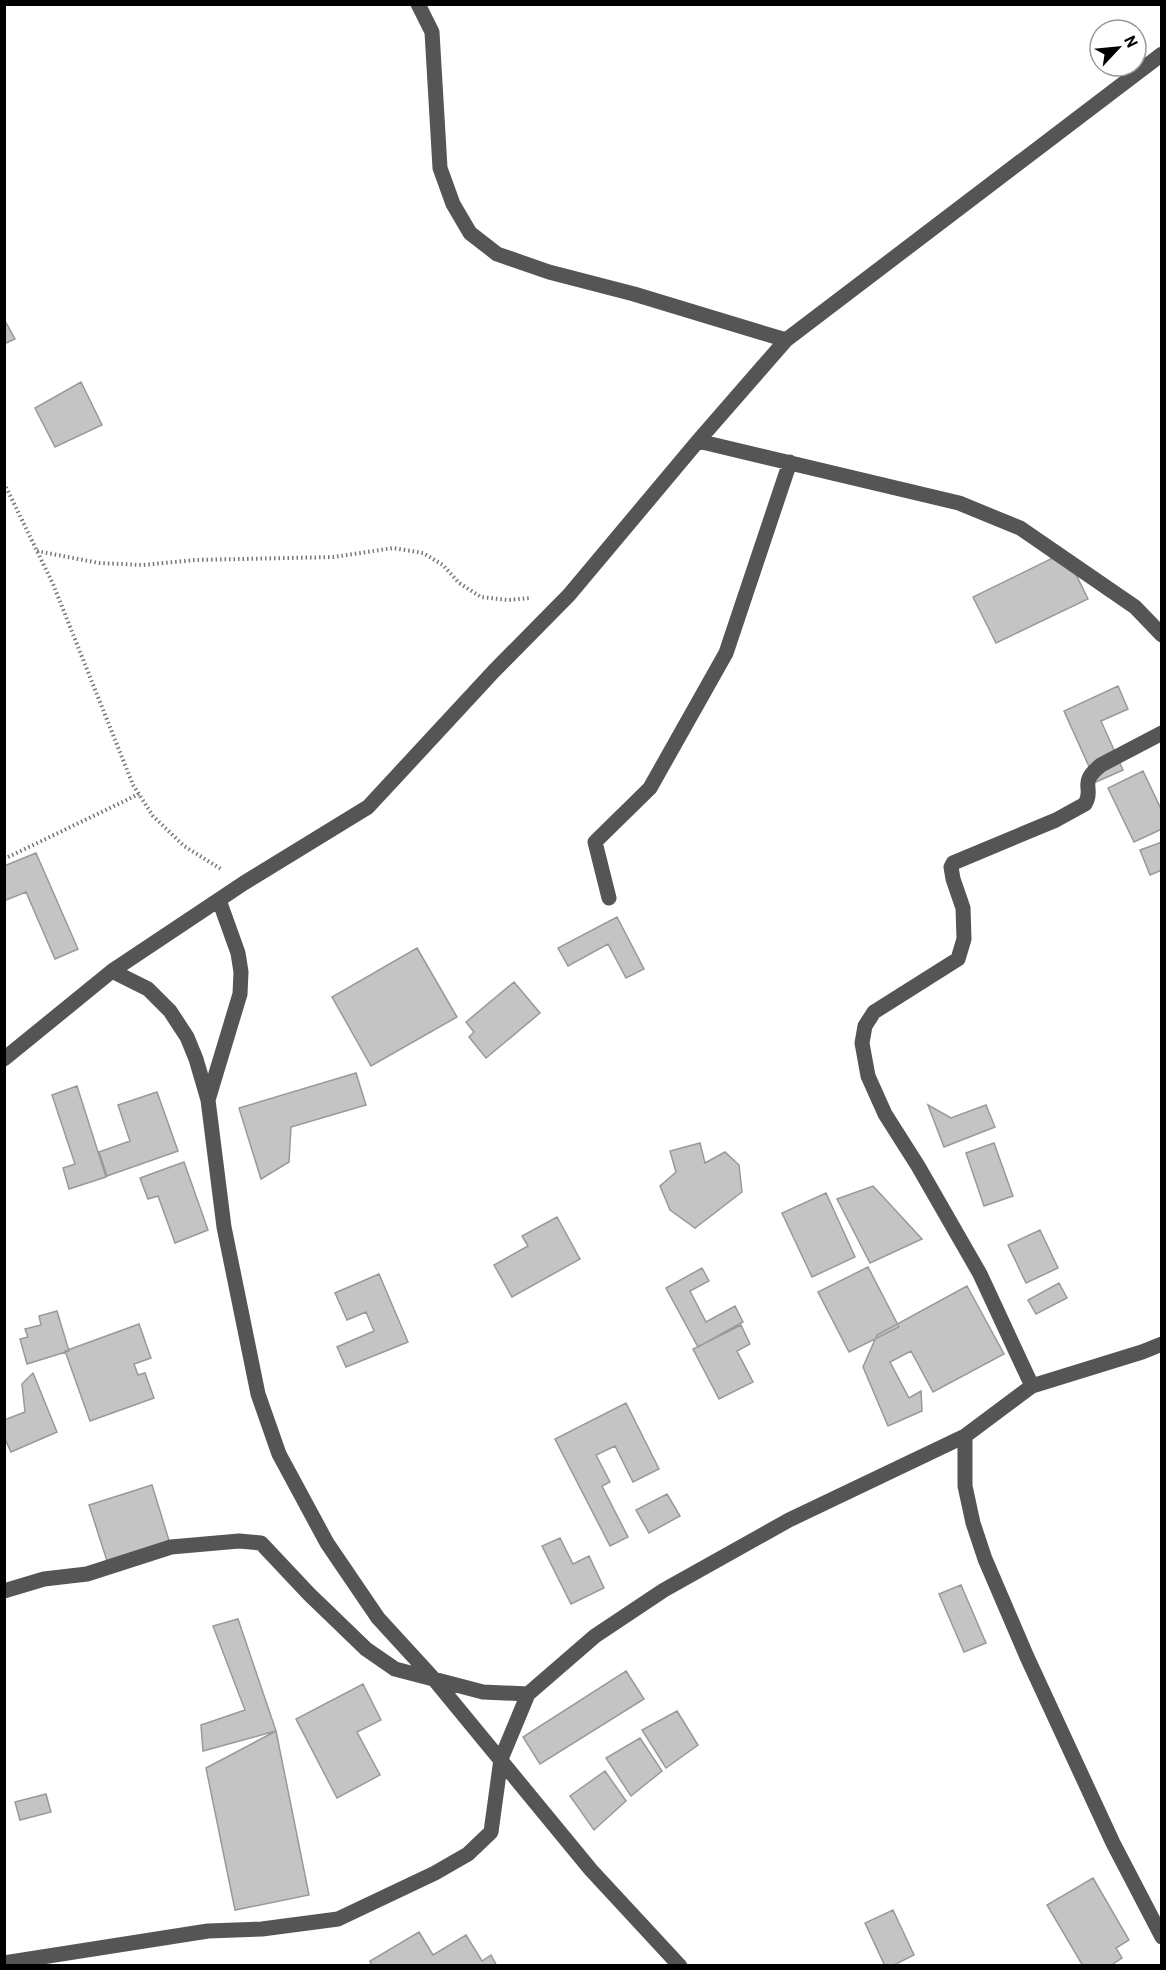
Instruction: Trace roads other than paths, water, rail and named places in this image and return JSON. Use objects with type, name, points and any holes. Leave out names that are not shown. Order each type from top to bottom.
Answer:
[{"type":"street","points":[[418,4],[432,32],[440,168],[453,204],[470,232],[497,254],[507,258],[786,340]]},
{"type":"street","points":[[4,1059],[112,971],[244,883],[368,807],[494,671],[569,595],[786,340],[1161,54]]},
{"type":"street","points":[[698,441],[959,503],[1020,528],[1135,607],[1161,635]]},
{"type":"street","points":[[609,898],[595,842],[650,788],[726,653],[790,462]]},
{"type":"street","points":[[1032,1386],[980,1274],[918,1166],[885,1114],[868,1076],[862,1043],[865,1026],[874,1012],[958,959],[964,939],[963,909],[953,879],[951,867],[953,863],[1056,820],[1085,804],[1088,780],[1093,772],[1101,765],[1161,733]]},
{"type":"street","points":[[208,1100],[240,994],[241,972],[238,953],[219,900]]},
{"type":"street","points":[[112,971],[148,989],[170,1011],[187,1036],[196,1059],[208,1100],[224,1227],[258,1394],[279,1454],[327,1543],[372,1609],[501,1759],[591,1870],[680,1965]]},
{"type":"street","points":[[4,1963],[208,1931],[262,1929],[338,1919],[435,1874],[468,1854],[491,1832],[501,1759],[528,1694],[595,1636],[664,1590],[789,1520],[964,1436],[1032,1386],[1161,1344]]},
{"type":"street","points":[[964,1436],[965,1486],[973,1523],[985,1559],[1113,1843],[1161,1937]]},
{"type":"street","points":[[4,1591],[44,1579],[87,1574],[171,1548],[239,1541],[261,1543],[309,1594],[366,1648],[395,1669],[483,1692],[528,1694]]}]
